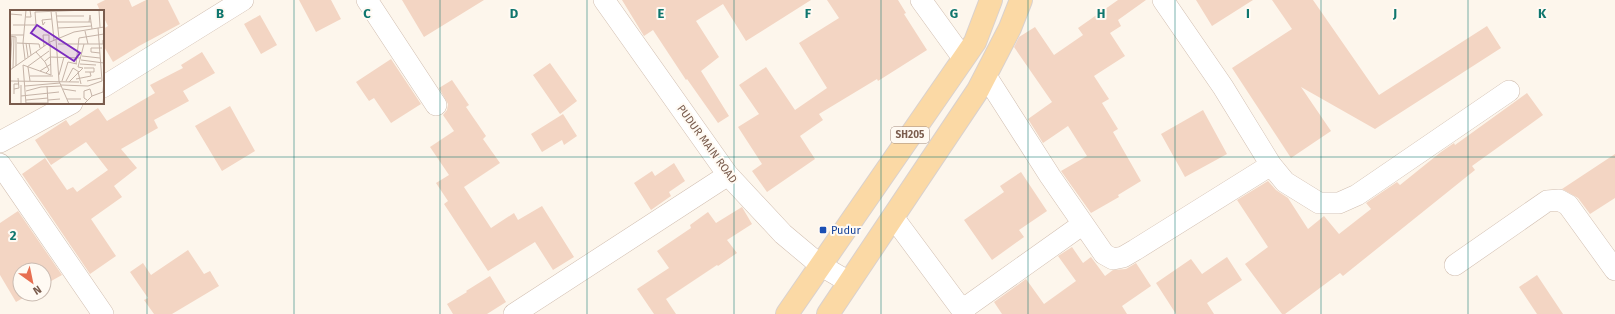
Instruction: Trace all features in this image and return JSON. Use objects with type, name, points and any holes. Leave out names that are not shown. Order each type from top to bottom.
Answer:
[{"type":"main road","name":"SH205","points":[[787,314],[975,42],[991,0]]},
{"type":"main road","points":[[828,314],[978,90],[1010,28],[1021,0]]},
{"type":"street","points":[[104,85],[243,0]]},
{"type":"street","points":[[367,0],[436,105]]},
{"type":"street","name":"PUDUR MAIN ROAD","points":[[604,0],[728,175],[783,234],[820,266],[849,282]]},
{"type":"street","points":[[921,0],[963,58]]},
{"type":"street","points":[[1163,0],[1223,87],[1271,165],[1284,182],[1305,196],[1319,203],[1339,203],[1357,195],[1509,91]]},
{"type":"street","points":[[986,76],[1050,176],[1083,224],[1104,254],[1113,259],[1123,257],[1271,165]]},
{"type":"street","points":[[0,142],[70,104]]},
{"type":"street","points":[[0,164],[103,314]]},
{"type":"street","points":[[514,314],[728,175]]},
{"type":"street","points":[[1455,265],[1547,201],[1559,200],[1568,205],[1615,270]]},
{"type":"street","points":[[893,217],[963,312],[1083,224]]},
{"type":"building","points":[[105,0],[129,0],[132,7],[146,0],[168,0],[180,24],[113,62],[104,47],[104,28],[108,26],[104,18],[104,10],[100,10],[97,4]]},
{"type":"building","points":[[299,0],[331,0],[341,19],[316,32]]},
{"type":"building","points":[[402,0],[484,0],[424,37]]},
{"type":"building","points":[[622,0],[811,0],[746,41],[723,4],[696,21],[719,57],[701,71],[729,116],[718,123],[687,79],[686,80],[653,30],[644,36]]},
{"type":"building","points":[[827,0],[898,0],[906,13],[904,14],[927,50],[878,81],[877,79],[819,114],[823,120],[800,136],[815,159],[767,192],[752,171],[762,164],[738,127],[759,114],[739,85],[766,67],[795,110],[827,88],[799,43],[839,18]]},
{"type":"building","points":[[1118,0],[1146,0],[1118,20],[1121,26],[1110,33],[1125,56],[1094,76],[1109,99],[1102,103],[1118,129],[1113,132],[1141,181],[1118,195],[1119,197],[1091,213],[1061,171],[1087,156],[1068,126],[1043,143],[1028,119],[1052,102],[1014,47],[1019,37],[1035,27],[1054,55],[1083,35],[1078,28]]},
{"type":"building","points":[[1196,0],[1253,0],[1212,26]]},
{"type":"building","points":[[1272,0],[1313,0],[1379,95],[1487,26],[1501,48],[1375,129],[1301,87],[1331,131],[1291,158],[1232,68],[1292,29]]},
{"type":"building","points":[[260,15],[277,45],[261,54],[244,24]]},
{"type":"building","points":[[202,52],[215,73],[183,91],[189,101],[154,120],[158,128],[121,149],[137,168],[114,186],[122,197],[91,219],[116,256],[90,274],[22,174],[45,158],[67,190],[73,187],[77,192],[108,170],[86,142],[51,165],[35,140],[66,120],[70,126],[98,108],[107,121],[155,93],[150,85],[183,68],[181,65]]},
{"type":"building","points":[[391,59],[421,104],[391,123],[374,98],[369,101],[356,82]]},
{"type":"building","points":[[550,63],[577,101],[560,114],[533,75]]},
{"type":"building","points":[[452,80],[469,105],[466,107],[486,136],[483,139],[500,163],[464,187],[491,228],[514,213],[518,220],[542,206],[574,257],[553,270],[535,242],[488,271],[444,204],[448,201],[436,183],[449,175],[430,147],[454,131],[443,115],[447,110],[448,104],[439,88]]},
{"type":"building","points":[[1527,93],[1543,115],[1472,166],[1475,170],[1343,276],[1340,273],[1285,314],[1282,314],[1245,264],[1268,247],[1237,200],[1268,181],[1276,190],[1288,198],[1308,229],[1324,216],[1339,234],[1371,209],[1366,203],[1397,182],[1400,185],[1441,152],[1454,143],[1455,145]]},
{"type":"building","points":[[230,106],[255,151],[222,171],[195,126]]},
{"type":"building","points":[[1203,110],[1227,154],[1185,177],[1161,134]]},
{"type":"building","points":[[563,114],[577,136],[564,145],[562,140],[542,152],[531,134]]},
{"type":"building","points":[[1615,154],[1615,198],[1590,214],[1578,198],[1562,189]]},
{"type":"building","points":[[674,163],[685,181],[669,192],[671,196],[651,210],[634,183],[652,171],[655,176]]},
{"type":"building","points":[[1021,172],[1047,211],[1019,230],[1024,237],[992,260],[964,220],[1004,192],[1000,186]]},
{"type":"building","points":[[742,207],[752,224],[727,240],[737,253],[666,299],[676,314],[654,314],[637,289],[669,268],[657,251],[691,228],[690,225],[708,212],[716,223]]},
{"type":"building","points":[[18,211],[62,275],[52,281],[52,262],[12,262],[12,295],[0,275],[0,223]]},
{"type":"building","points":[[1072,247],[1083,263],[1091,257],[1105,276],[1113,270],[1126,269],[1136,263],[1151,286],[1122,306],[1127,314],[1002,314],[994,302],[1026,279],[1044,304],[1076,281],[1058,256]]},
{"type":"building","points":[[188,250],[204,274],[210,271],[219,286],[172,314],[154,314],[144,300],[148,298],[130,272],[143,263],[151,275]]},
{"type":"building","points":[[1227,257],[1242,280],[1207,303],[1214,314],[1176,314],[1156,283],[1191,259],[1202,274]]},
{"type":"building","points":[[1537,275],[1563,314],[1537,314],[1519,287]]},
{"type":"building","points":[[490,276],[506,302],[487,314],[453,314],[447,304]]},
{"type":"place","name":"Pudur","points":[[823,230]]}]
